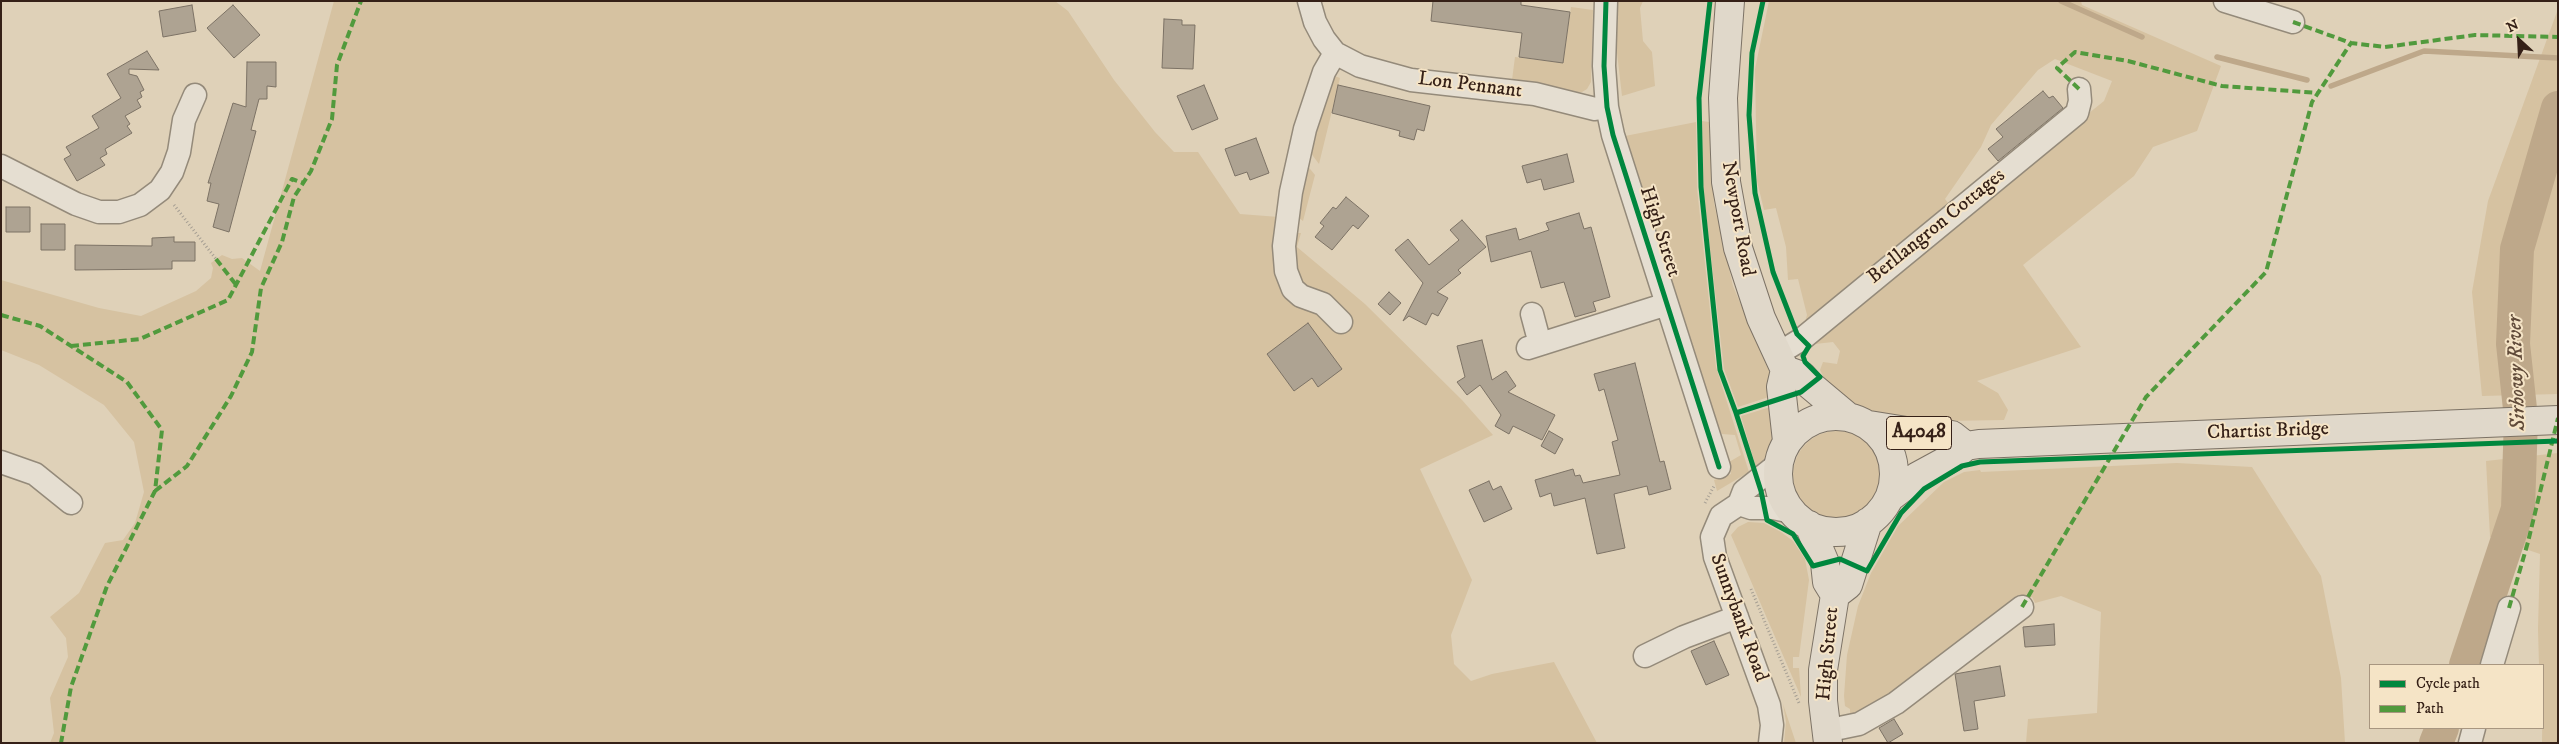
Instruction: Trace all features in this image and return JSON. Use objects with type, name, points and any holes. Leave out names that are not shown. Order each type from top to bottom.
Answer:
[{"type":"main road","name":"Newport Road","points":[[1730,1],[1723,98],[1726,182],[1738,248],[1748,282],[1781,362],[1782,452]]},
{"type":"main road","points":[[1781,362],[1802,376],[1810,386],[1858,421],[1878,430],[1893,459],[1895,479],[1889,498],[1875,518],[1857,528],[1838,532],[1818,530],[1800,519],[1783,500],[1778,480],[1782,452],[1810,421],[1830,415],[1858,421]]},
{"type":"main road","name":"Chartist Bridge","points":[[1972,445],[2558,420]]},
{"type":"main road","name":"A4048","points":[[1858,421],[1952,435],[1972,445]]},
{"type":"main road","name":"A4048","points":[[1889,498],[1918,476],[1972,445]]},
{"type":"main road","name":"High Street","points":[[1800,519],[1825,563],[1827,582],[1835,595],[1823,670],[1827,737]]},
{"type":"main road","name":"High Street","points":[[1835,595],[1848,585],[1868,522]]},
{"type":"street","name":"Lon Pennant","points":[[1309,1],[1319,30],[1335,53],[1360,66],[1411,80],[1535,94],[1595,109],[1607,107]]},
{"type":"street","name":"High Street","points":[[1606,1],[1604,66],[1607,107],[1620,163],[1667,304],[1722,455]]},
{"type":"street","points":[[2225,1],[2294,22]]},
{"type":"street","points":[[1335,53],[1324,72],[1305,129],[1291,192],[1284,238],[1286,272],[1293,289],[1301,296],[1323,304],[1341,322]]},
{"type":"street","name":"Berllangron Cottages","points":[[1781,362],[1802,339],[2077,113],[2080,101],[2079,89]]},
{"type":"street","points":[[1,166],[76,204],[99,212],[119,212],[140,205],[160,190],[172,172],[179,152],[176,117],[195,95]]},
{"type":"street","points":[[1532,314],[1534,346],[1667,304]]},
{"type":"street","name":"Sunnybank Road","points":[[1770,743],[1772,725],[1769,705],[1712,545],[1717,522],[1726,510],[1739,504],[1744,491],[1782,452]]},
{"type":"street","points":[[1,462],[35,474],[71,503]]},
{"type":"street","points":[[1739,504],[1751,508],[1772,508],[1800,519]]},
{"type":"street","points":[[1827,737],[1859,724],[1896,703],[1998,614],[2022,607]]},
{"type":"street","points":[[2492,664],[2508,608]]},
{"type":"street","points":[[1645,656],[1684,637],[1737,617]]},
{"type":"street","points":[[2470,743],[2474,729]]},
{"type":"path","points":[[173,204],[216,259]]},
{"type":"path","points":[[1748,584],[1803,712]]},
{"type":"shaded area","points":[[334,1],[1055,1],[1068,11],[1114,80],[1155,132],[1174,152],[1198,152],[1240,214],[1279,217],[1296,233],[1301,233],[1297,247],[1365,304],[1462,400],[1493,435],[1420,469],[1472,580],[1451,635],[1454,664],[1471,681],[1492,674],[1554,662],[1597,743],[50,743],[54,733],[50,698],[68,657],[66,638],[50,617],[79,593],[105,543],[123,540],[135,523],[144,492],[134,442],[104,405],[39,365],[1,350],[1,280],[99,308],[141,316],[196,291],[211,278],[213,268],[211,263],[222,255],[232,259],[242,258],[260,271]]},
{"type":"shaded area","points":[[1616,1],[1643,1],[1640,8],[1643,41],[1652,52],[1655,86],[1622,96],[1616,44]]},
{"type":"shaded area","points":[[1769,1],[2081,1],[2082,5],[2221,66],[2197,131],[2153,147],[2134,176],[2023,265],[2081,347],[1977,381],[1998,393],[2008,410],[2004,420],[1943,421],[1943,428],[1874,414],[1850,404],[1821,381],[1824,378],[1820,370],[1823,362],[1837,364],[1840,351],[1833,342],[1815,344],[1803,329],[1807,315],[1798,279],[1788,280],[1786,247],[1776,208],[1764,210],[1757,181],[1755,69]],"holes":[[[2055,59],[2112,81],[2104,101],[2089,113],[2087,110],[1961,220],[1945,199],[1981,147],[1991,125],[2038,70]]]},
{"type":"shaded area","points":[[1571,7],[1593,10],[1591,82],[1587,89],[1582,92],[1570,92],[1512,80],[1515,57],[1563,63]]},
{"type":"shaded area","points":[[2558,9],[2558,394],[2482,396],[2472,292],[2488,201]]},
{"type":"shaded area","points":[[1332,75],[1340,78],[1319,164],[1307,148]]},
{"type":"shaded area","points":[[1702,121],[1709,122],[1714,203],[1733,286],[1769,371],[1775,395],[1738,407],[1724,369],[1703,188]]},
{"type":"shaded area","points":[[1696,122],[1697,188],[1716,367],[1749,472],[1717,491],[1714,480],[1731,474],[1729,462],[1741,455],[1735,435],[1722,434],[1717,429],[1625,136]]},
{"type":"shaded area","points":[[1302,159],[1315,175],[1303,221],[1296,216]]},
{"type":"shaded area","points":[[1777,405],[1775,436],[1770,450],[1757,471],[1741,416]]},
{"type":"shaded area","points":[[1837,431],[1854,435],[1868,444],[1877,458],[1881,475],[1877,492],[1868,506],[1854,515],[1837,519],[1820,515],[1806,506],[1797,492],[1793,475],[1797,458],[1806,444],[1820,435]]},
{"type":"shaded area","points":[[2558,453],[2558,743],[2542,743],[2542,729],[2544,729],[2544,664],[2539,664],[2540,554],[2490,537],[2486,461]]},
{"type":"shaded area","points":[[2177,463],[2252,467],[2321,576],[2341,678],[2345,743],[2026,743],[2028,719],[2097,713],[2101,612],[2061,596],[2035,603],[2032,597],[2019,599],[1894,694],[1850,717],[1850,709],[1845,706],[1844,696],[1847,655],[1858,606],[1871,573],[1898,526],[1944,482],[1964,472],[1980,470],[1981,472]]},
{"type":"shaded area","points":[[1748,522],[1764,523],[1781,532],[1793,541],[1805,559],[1809,580],[1799,657],[1793,657],[1793,668],[1799,668],[1801,697],[1731,535],[1738,527]]},
{"type":"shaded area","points":[[1783,704],[1796,743],[1784,743],[1786,722]]},
{"type":"building","points":[[1433,1],[1521,1],[1521,5],[1570,12],[1563,63],[1519,57],[1522,33],[1431,21]]},
{"type":"building","points":[[192,5],[196,31],[163,37],[159,11]]},
{"type":"building","points":[[233,5],[260,35],[234,58],[207,28]]},
{"type":"building","points":[[1164,19],[1182,20],[1182,25],[1195,25],[1193,69],[1162,68]]},
{"type":"building","points":[[147,51],[159,70],[129,69],[129,74],[137,76],[144,90],[140,92],[142,97],[137,100],[141,107],[125,116],[130,124],[127,126],[132,133],[105,149],[107,154],[100,158],[105,165],[77,181],[64,159],[71,155],[66,147],[99,128],[92,116],[121,98],[107,74]]},
{"type":"building","points":[[247,62],[276,62],[276,87],[267,86],[267,99],[259,99],[251,130],[256,131],[229,232],[213,227],[219,204],[207,201],[211,183],[208,183],[233,103],[246,107]]},
{"type":"building","points":[[1204,85],[1218,119],[1192,130],[1177,96]]},
{"type":"building","points":[[1338,85],[1430,106],[1424,131],[1417,129],[1414,140],[1399,136],[1400,131],[1332,113]]},
{"type":"building","points":[[2043,91],[2049,98],[2053,96],[2063,108],[1998,161],[1988,149],[2003,137],[1996,129]]},
{"type":"building","points":[[1256,138],[1269,173],[1250,180],[1247,172],[1235,176],[1225,149]]},
{"type":"building","points":[[1567,154],[1574,182],[1544,190],[1541,179],[1527,183],[1522,166]]},
{"type":"building","points":[[1346,197],[1369,216],[1358,229],[1353,225],[1332,250],[1315,237],[1324,226],[1320,223],[1333,207],[1336,209]]},
{"type":"building","points":[[6,207],[30,207],[30,232],[6,232]]},
{"type":"building","points":[[1579,213],[1584,229],[1591,227],[1610,297],[1593,302],[1596,311],[1575,317],[1564,282],[1541,288],[1531,251],[1491,262],[1486,236],[1516,228],[1519,240],[1549,230],[1546,223]]},
{"type":"building","points":[[1462,220],[1486,247],[1458,270],[1461,273],[1437,292],[1448,298],[1438,316],[1432,313],[1426,325],[1409,316],[1403,321],[1423,283],[1395,250],[1408,239],[1429,265],[1459,240],[1450,230]]},
{"type":"building","points":[[41,224],[65,224],[65,250],[41,250]]},
{"type":"building","points":[[174,237],[174,242],[195,242],[195,261],[172,261],[172,269],[75,270],[75,245],[152,246],[152,238]]},
{"type":"building","points":[[1389,292],[1401,303],[1390,315],[1378,304]]},
{"type":"building","points":[[1308,323],[1342,369],[1318,387],[1312,378],[1294,391],[1267,354]]},
{"type":"building","points":[[1482,340],[1492,380],[1506,371],[1516,386],[1508,392],[1555,415],[1542,440],[1513,426],[1509,434],[1495,426],[1501,415],[1480,385],[1467,395],[1457,382],[1465,377],[1457,346]]},
{"type":"building","points":[[1635,363],[1660,462],[1664,461],[1671,489],[1649,495],[1647,486],[1614,494],[1625,548],[1597,554],[1585,498],[1554,506],[1551,493],[1540,497],[1535,480],[1573,469],[1575,476],[1580,475],[1583,483],[1620,475],[1612,442],[1618,440],[1604,389],[1599,391],[1594,374]]},
{"type":"building","points":[[1549,431],[1563,439],[1555,454],[1541,446]]},
{"type":"building","points":[[1489,481],[1493,490],[1501,486],[1512,509],[1484,522],[1469,490]]},
{"type":"building","points":[[2054,624],[2055,645],[2025,647],[2023,627]]},
{"type":"building","points":[[1714,641],[1729,675],[1706,685],[1691,651]]},
{"type":"building","points":[[2000,666],[2005,696],[1974,701],[1978,729],[1964,731],[1955,674]]},
{"type":"building","points":[[1894,719],[1903,734],[1888,743],[1879,728]]},
{"type":"waterway","points":[[2061,1],[2142,37]]},
{"type":"waterway","points":[[2331,86],[2424,51],[2558,58]]},
{"type":"waterway","points":[[2217,57],[2307,80]]},
{"type":"waterway","name":"Sirhowy River","points":[[2466,664],[2518,509],[2521,418],[2513,344],[2517,249],[2558,108]]},
{"type":"waterway","name":"Sirhowy River","points":[[2436,743],[2442,729]]},
{"type":"marked path","points":[[155,491],[187,466],[231,396],[252,352],[261,288],[282,242],[294,197],[311,171],[332,119],[337,65],[361,1]]},
{"type":"marked path","points":[[2293,22],[2351,43],[2385,47],[2475,35],[2558,37]]},
{"type":"marked path","points":[[2022,607],[2146,397],[2266,272],[2312,102],[2351,43]]},
{"type":"marked path","points":[[2079,89],[2057,68],[2075,52],[2128,61],[2222,86],[2318,93]]},
{"type":"marked path","points":[[71,346],[140,339],[228,300],[292,179],[303,183]]},
{"type":"marked path","points":[[216,259],[237,286]]},
{"type":"marked path","points":[[1,315],[40,326],[127,382],[162,430],[155,491],[107,586],[71,687],[61,743]]},
{"type":"marked path","points":[[2509,608],[2528,542],[2558,418]]},
{"type":"cycle path","points":[[1606,1],[1604,66],[1607,107],[1613,135],[1719,467]]},
{"type":"cycle path","points":[[1710,1],[1699,98],[1701,187],[1720,370],[1736,413]]},
{"type":"cycle path","points":[[1763,1],[1752,53],[1749,115],[1755,193],[1773,272],[1797,334],[1809,346],[1803,356],[1805,362],[1820,377],[1801,392],[1736,413],[1761,491],[1767,520],[1793,534],[1813,566],[1840,559],[1867,571],[1901,513],[1924,489],[1962,466],[1980,462],[2558,441]]}]
